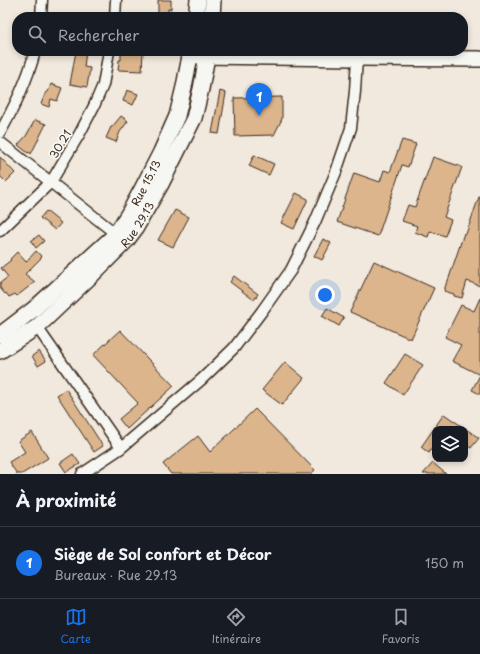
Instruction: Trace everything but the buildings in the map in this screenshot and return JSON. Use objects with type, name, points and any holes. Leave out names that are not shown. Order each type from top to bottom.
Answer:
[{"type":"main road","points":[[197,12],[198,0]]},
{"type":"main road","points":[[212,12],[213,0]]},
{"type":"main road","name":"Rue 15.13","points":[[0,335],[34,309],[116,234],[130,213],[161,152],[177,116],[190,56]]},
{"type":"main road","name":"Rue 29.13","points":[[0,351],[37,327],[126,241],[135,229],[161,184],[194,118],[208,56]]},
{"type":"main road","points":[[282,56],[480,59]]},
{"type":"street","points":[[41,12],[42,0]]},
{"type":"street","points":[[115,12],[116,0]]},
{"type":"street","points":[[0,133],[14,106],[34,56]]},
{"type":"street","name":"30.21","points":[[0,231],[51,182],[94,106],[102,85],[108,56]]},
{"type":"street","points":[[82,474],[121,448],[201,380],[234,348],[291,270],[336,172],[350,128],[355,91],[357,58]]},
{"type":"street","points":[[0,142],[116,234]]},
{"type":"street","points":[[37,327],[121,448]]},
{"type":"place","name":"Siège de Sol confort et Décor","points":[[259,116]]}]
